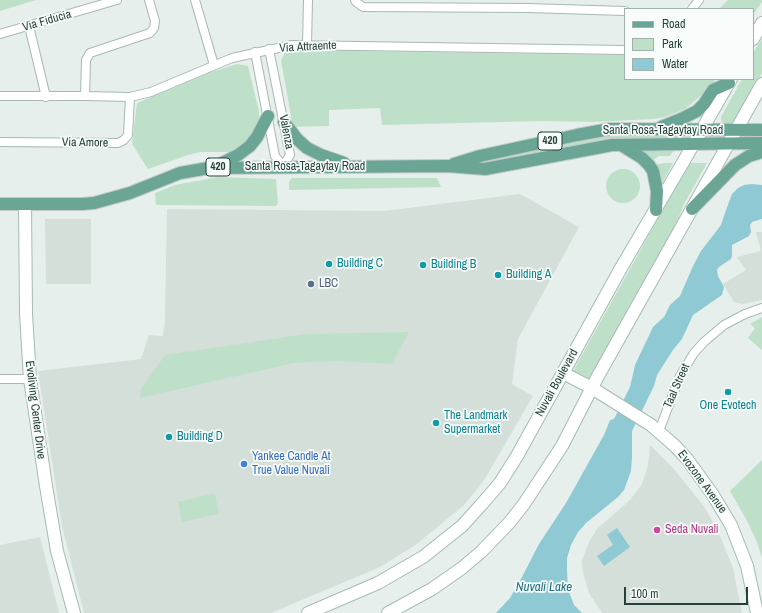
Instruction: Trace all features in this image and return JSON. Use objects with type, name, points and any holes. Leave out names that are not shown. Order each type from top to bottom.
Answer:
[{"type":"main road","points":[[754,37],[762,23]]},
{"type":"main road","points":[[654,129],[682,119],[696,111],[704,104],[713,90],[730,81]]},
{"type":"main road","name":"Nuvali Boulevard","points":[[308,613],[378,583],[407,567],[434,549],[462,526],[500,483],[517,456],[621,268],[730,81]]},
{"type":"main road","points":[[388,613],[432,589],[462,568],[481,552],[510,523],[537,485],[562,446],[590,391],[762,84]]},
{"type":"main road","points":[[214,167],[238,155],[250,146],[260,132],[268,116]]},
{"type":"main road","points":[[284,122],[297,139],[307,148],[329,158],[356,167]]},
{"type":"main road","name":"Santa Rosa-Tagaytay Road","points":[[447,166],[480,156],[600,130],[762,130]]},
{"type":"main road","name":"Santa Rosa-Tagaytay Road","points":[[0,204],[94,203],[130,193],[187,171],[214,167],[447,166],[485,169],[590,149],[621,145],[762,143]]},
{"type":"main road","points":[[621,145],[642,158],[653,171],[657,191],[656,210]]},
{"type":"main road","points":[[692,209],[735,165],[749,156],[762,152]]},
{"type":"main road","name":"Evoliving Center Drive","points":[[25,204],[26,314],[30,379],[57,552],[74,613]]},
{"type":"main road","name":"Evozone Avenue","points":[[562,376],[648,422],[675,446],[700,477],[723,510],[731,525],[747,566],[757,613]]},
{"type":"main road","points":[[319,613],[334,602]]},
{"type":"street","name":"Via Fiducia","points":[[0,34],[117,0]]},
{"type":"street","points":[[85,96],[86,60],[90,53],[150,33],[154,28],[155,21],[149,0]]},
{"type":"street","points":[[195,0],[214,65]]},
{"type":"street","points":[[307,45],[308,0]]},
{"type":"street","points":[[355,0],[363,7],[528,8],[624,11]]},
{"type":"street","points":[[693,8],[699,0]]},
{"type":"street","points":[[29,26],[46,97]]},
{"type":"street","name":"Via Attraente","points":[[0,96],[130,97],[151,92],[232,58],[292,45],[624,50]]},
{"type":"street","name":"Valenza","points":[[255,52],[275,156],[283,166],[290,155],[269,50]]},
{"type":"street","name":"Via Amore","points":[[0,142],[118,143],[124,140],[128,135],[130,97]]},
{"type":"street","name":"Taal Street","points":[[659,431],[680,376],[694,353],[704,342],[724,325],[745,314],[762,308]]},
{"type":"street","points":[[0,379],[30,379]]},
{"type":"shaded area","points":[[520,194],[579,227],[518,339],[512,384],[533,396],[483,482],[464,505],[417,544],[380,567],[271,613],[84,613],[62,526],[38,371],[141,359],[149,335],[163,336],[165,318],[167,209],[384,211]]},
{"type":"shaded area","points":[[45,219],[91,219],[91,284],[46,284]]},
{"type":"shaded area","points":[[756,232],[762,232],[762,300],[743,304],[734,302],[723,284],[746,270],[737,257],[761,251]]},
{"type":"shaded area","name":"Seda Nuvali","points":[[650,445],[673,468],[703,505],[718,531],[733,568],[742,613],[602,613],[589,593],[583,573],[582,560],[589,542],[597,529],[630,500],[642,484],[648,465]]},
{"type":"shaded area","points":[[40,537],[59,613],[0,613],[0,545]]},
{"type":"green space","points":[[0,0],[36,0],[0,11]]},
{"type":"green space","points":[[728,0],[762,0],[754,14],[754,8],[720,8]]},
{"type":"green space","points":[[762,39],[762,73],[734,122],[731,124],[723,124],[721,117],[741,80],[754,80],[754,51]]},
{"type":"green space","points":[[286,50],[624,55],[624,80],[715,80],[705,92],[685,109],[665,117],[654,119],[593,122],[542,121],[382,125],[380,108],[329,110],[329,126],[293,127],[281,61]]},
{"type":"green space","points":[[237,64],[248,66],[259,111],[260,122],[247,144],[232,152],[200,152],[148,169],[132,144],[137,103],[212,72]]},
{"type":"green space","points":[[616,134],[681,134],[682,136],[681,138],[616,139],[475,163],[588,138]]},
{"type":"green space","points":[[638,150],[674,150],[670,156],[659,156],[650,162]]},
{"type":"green space","points":[[665,163],[673,163],[659,189],[654,166]]},
{"type":"green space","points":[[689,163],[707,163],[684,204],[677,222],[589,380],[573,371]]},
{"type":"green space","points":[[620,169],[626,169],[630,170],[637,176],[640,186],[639,193],[633,200],[626,203],[620,203],[616,202],[609,196],[606,189],[606,183],[607,179],[613,172]]},
{"type":"green space","points":[[218,177],[276,179],[278,203],[276,206],[156,205],[155,193],[175,185]]},
{"type":"green space","points":[[292,178],[437,178],[441,187],[289,190],[289,182]]},
{"type":"green space","points":[[762,317],[762,350],[748,338],[755,328],[750,324]]},
{"type":"green space","points":[[409,332],[392,364],[336,361],[294,363],[140,398],[141,389],[165,355],[306,334]]},
{"type":"green space","points":[[762,460],[762,558],[757,542],[730,491]]},
{"type":"green space","points":[[215,493],[219,514],[182,522],[178,502]]},
{"type":"water","name":"Nuvali Lake","points":[[744,185],[762,185],[762,219],[752,222],[750,225],[751,232],[749,236],[732,245],[731,259],[717,270],[718,276],[724,287],[722,295],[693,315],[682,339],[657,375],[654,386],[632,431],[631,471],[624,490],[618,497],[586,523],[578,532],[571,545],[567,558],[568,589],[574,605],[582,613],[496,613],[510,598],[539,544],[566,503],[604,435],[610,420],[614,419],[630,387],[635,365],[653,327],[664,317],[670,305],[680,296],[701,251],[721,225],[732,194]]},
{"type":"water","points":[[617,528],[630,547],[604,566],[597,556],[613,545],[607,535]]},
{"type":"place","name":"Building C","points":[[329,264]]},
{"type":"place","name":"Building B","points":[[423,265]]},
{"type":"place","name":"Building A","points":[[498,275]]},
{"type":"place","name":"LBC","points":[[311,284]]},
{"type":"place","name":"One Evotech","points":[[728,392]]},
{"type":"place","name":"The Landmark Supermarket","points":[[436,423]]},
{"type":"place","name":"Building D","points":[[169,437]]},
{"type":"place","name":"Yankee Candle At True Value Nuvali","points":[[244,464]]},
{"type":"place","name":"Seda Nuvali","points":[[657,530]]}]
